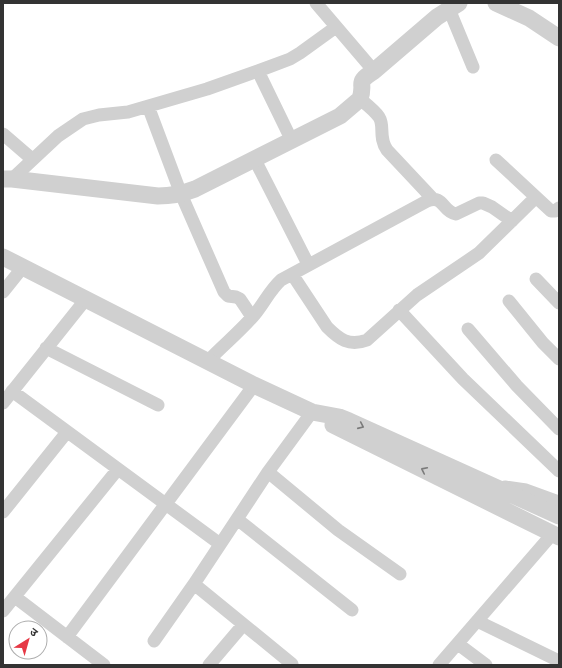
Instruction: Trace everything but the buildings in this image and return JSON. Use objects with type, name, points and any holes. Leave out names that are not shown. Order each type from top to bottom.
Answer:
[{"type":"street","points":[[316,3],[374,71]]},
{"type":"street","points":[[498,4],[529,18],[559,38]]},
{"type":"street","points":[[8,179],[158,196],[181,194],[195,189],[340,116],[360,99],[362,81],[365,77],[424,28],[454,6],[473,67]]},
{"type":"street","points":[[8,179],[32,160],[66,129],[83,119],[99,115],[128,112],[258,71],[300,53],[336,27]]},
{"type":"street","points":[[258,71],[292,141]]},
{"type":"street","points":[[360,99],[379,117],[384,146],[433,199],[437,200],[450,212],[456,214],[479,203],[487,204],[512,222]]},
{"type":"street","points":[[148,106],[181,194],[224,292],[228,296],[240,299],[252,317]]},
{"type":"street","points":[[3,134],[32,160]]},
{"type":"street","points":[[255,160],[308,264]]},
{"type":"street","points":[[496,160],[551,211],[555,211],[559,208]]},
{"type":"street","points":[[208,361],[252,317],[275,285],[308,264],[433,199]]},
{"type":"street","points":[[292,274],[327,327],[342,340],[354,343],[367,340],[399,310],[434,283],[479,253],[533,200],[538,199]]},
{"type":"street","points":[[3,257],[254,385],[318,413],[339,417],[349,421],[493,486],[559,505]]},
{"type":"street","points":[[3,292],[23,267]]},
{"type":"street","points":[[536,279],[559,303]]},
{"type":"street","points":[[3,403],[86,299]]},
{"type":"street","points":[[509,301],[543,343],[559,359]]},
{"type":"street","points":[[399,310],[463,380],[559,471]]},
{"type":"street","points":[[468,328],[517,386],[559,429]]},
{"type":"street","points":[[46,348],[158,405]]},
{"type":"street","points":[[67,637],[254,385]]},
{"type":"street","points":[[12,391],[220,544]]},
{"type":"street","points":[[154,641],[194,584],[268,472],[318,413]]},
{"type":"street","points":[[318,413],[341,430],[450,483],[555,541],[477,621],[439,665]]},
{"type":"street","points":[[3,512],[67,432]]},
{"type":"street","points":[[3,611],[118,469]]},
{"type":"street","points":[[268,472],[338,530],[400,574]]},
{"type":"street","points":[[237,519],[352,610]]},
{"type":"street","points":[[194,584],[292,664]]},
{"type":"street","points":[[15,597],[104,665]]},
{"type":"street","points":[[477,621],[559,661]]},
{"type":"street","points":[[209,665],[243,625]]},
{"type":"street","points":[[458,644],[486,665]]}]
